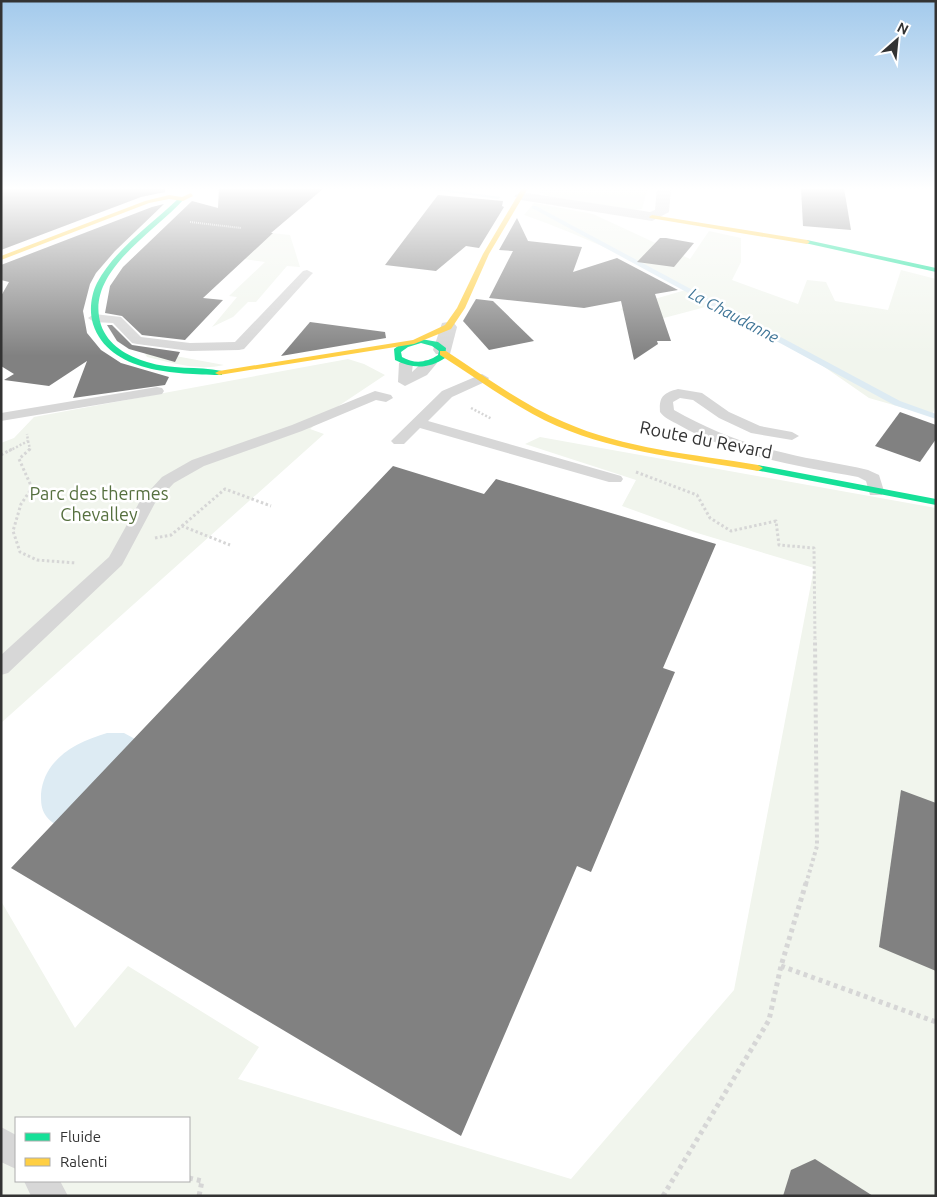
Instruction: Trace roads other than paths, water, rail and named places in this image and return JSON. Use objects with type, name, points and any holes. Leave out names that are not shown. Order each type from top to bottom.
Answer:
[{"type":"main road","points":[[1,258],[38,244]]},
{"type":"main road","points":[[136,244],[110,270],[100,284],[95,300],[94,318],[99,335],[108,346],[124,356],[143,363],[185,372],[220,373],[362,351],[388,344],[413,342],[435,344],[438,355]]},
{"type":"main road","points":[[362,351],[402,359],[400,348],[448,327],[461,308],[492,244]]},
{"type":"main road","points":[[815,244],[936,270]]},
{"type":"main road","name":"Route du Revard","points":[[438,355],[482,378],[538,413],[578,431],[629,444],[936,502]]},
{"type":"main road","name":"Route du Revard","points":[[438,355],[482,378]]},
{"type":"street","points":[[438,355],[448,327]]},
{"type":"lane","points":[[94,318],[118,320],[137,340],[190,347],[240,346],[306,273]]},
{"type":"lane","points":[[402,359],[405,382],[422,372],[438,355]]},
{"type":"lane","points":[[400,441],[447,394],[482,378]]},
{"type":"lane","points":[[10,420],[157,391]]},
{"type":"lane","points":[[792,436],[756,430],[724,415],[697,396],[678,393],[666,400],[667,412],[695,430],[746,449],[862,473],[873,478],[876,491]]},
{"type":"lane","points":[[1,667],[116,561],[148,501],[168,480],[198,463],[297,428],[375,395],[386,398]]},
{"type":"lane","points":[[418,423],[615,479]]},
{"type":"lane","points":[[1,1143],[15,1152]]},
{"type":"lane","points":[[41,1182],[52,1196]]},
{"type":"waterway","name":"La Chaudanne","points":[[602,244],[897,403],[936,417]]},
{"type":"park label","name":"Parc des thermes Chevalley","points":[[99,504]]}]
